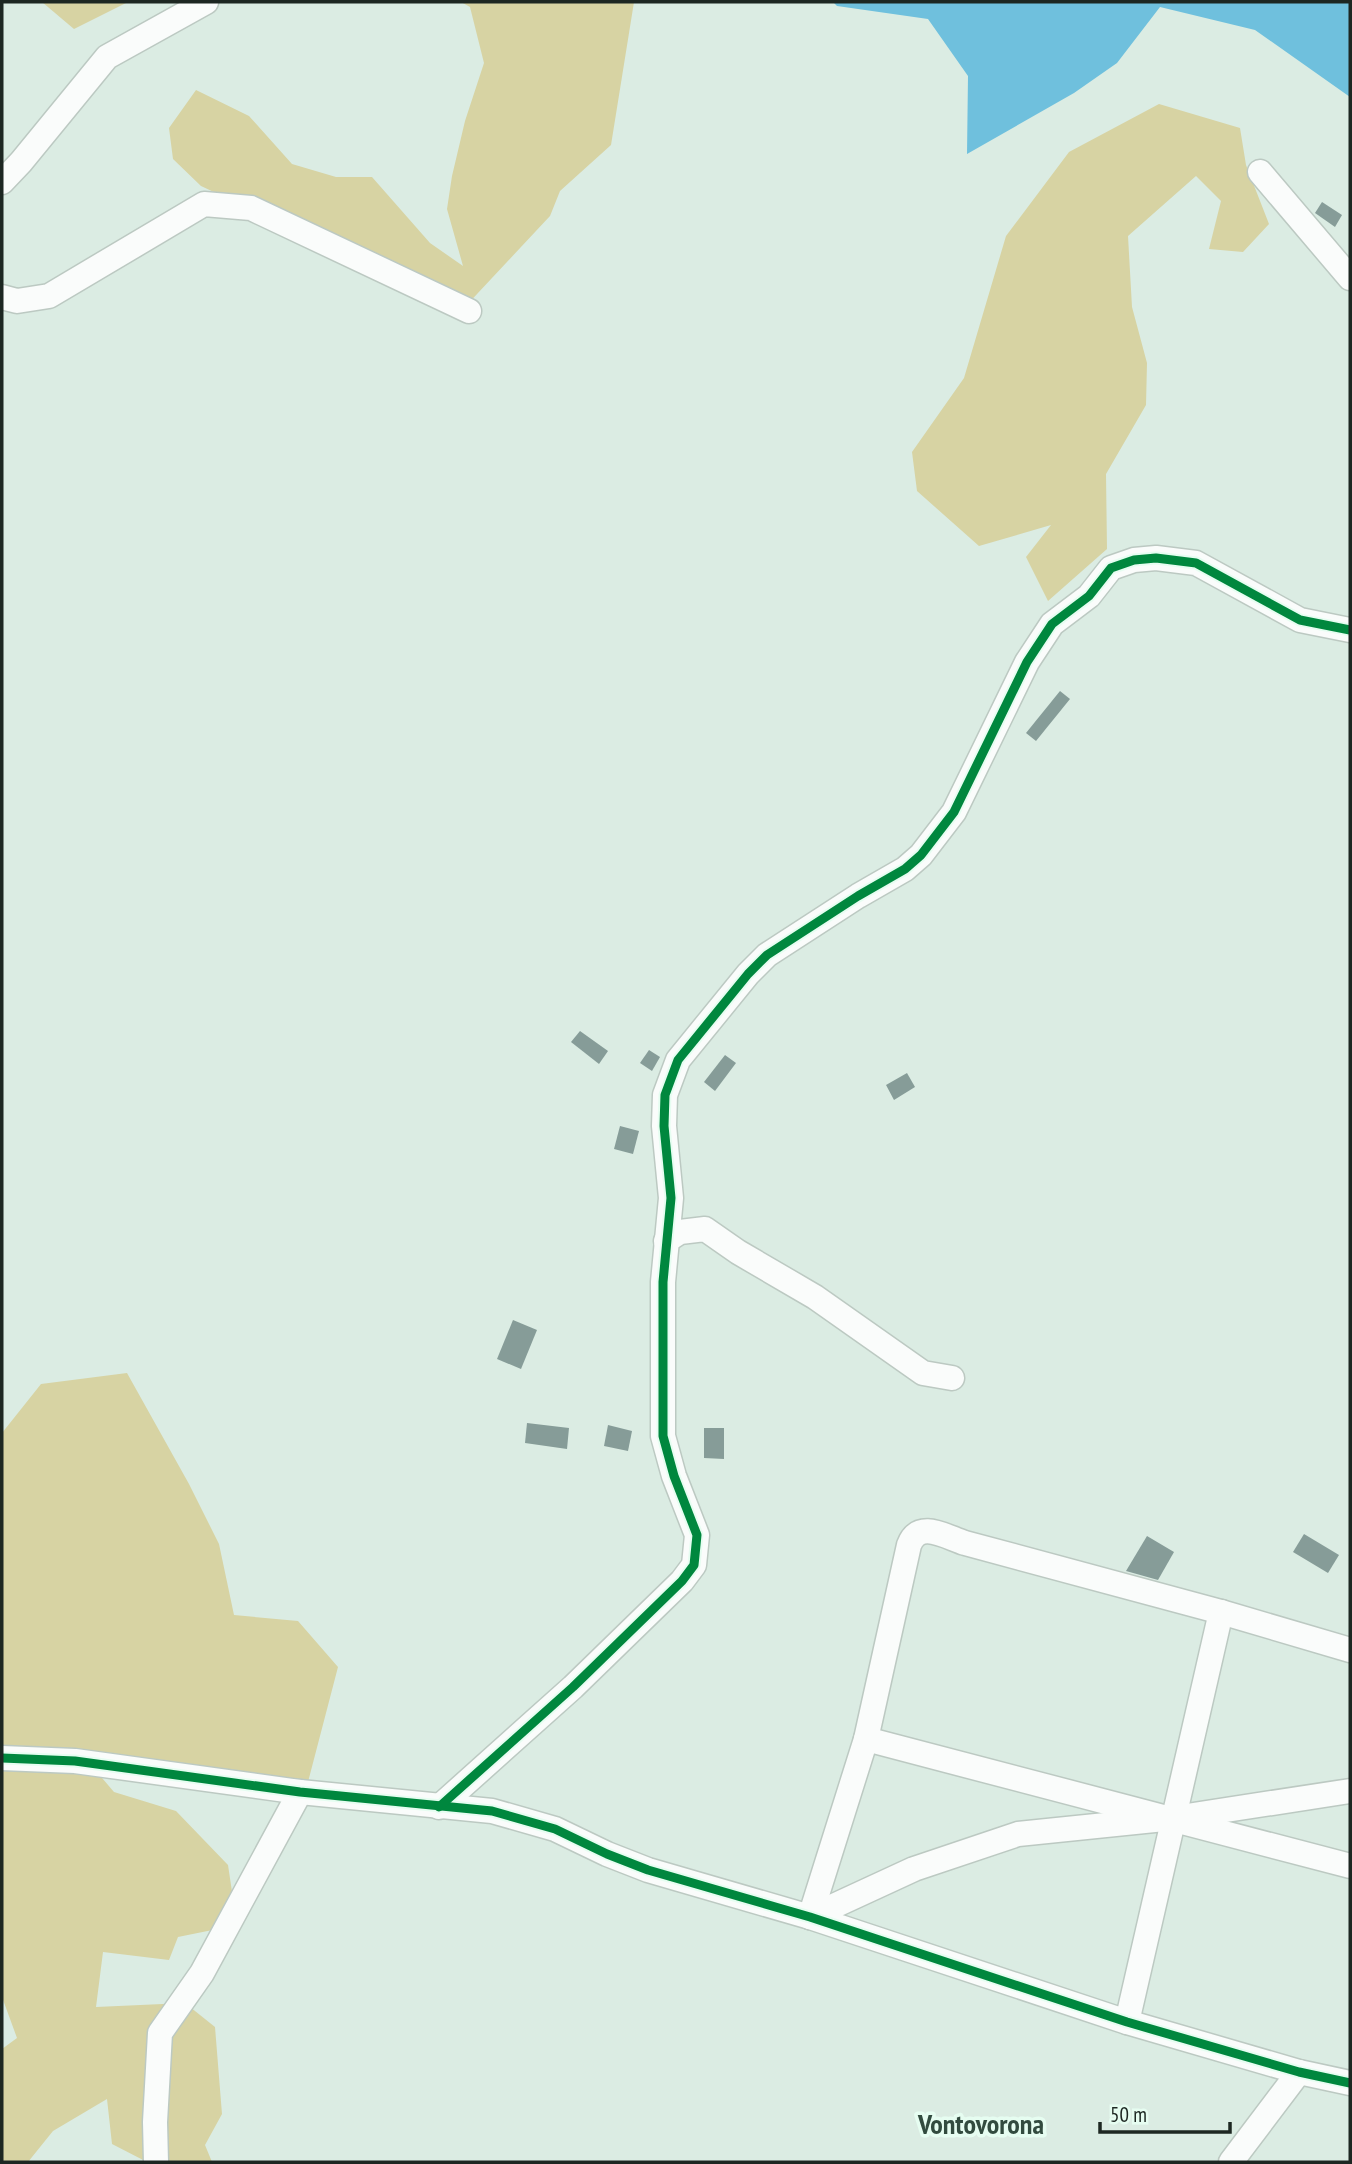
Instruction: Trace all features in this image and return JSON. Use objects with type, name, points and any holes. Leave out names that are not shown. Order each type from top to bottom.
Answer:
[{"type":"street","points":[[2,182],[107,57],[205,2]]},
{"type":"street","points":[[1260,172],[1350,278]]},
{"type":"street","points":[[2,297],[17,301],[50,296],[204,204],[251,208],[470,311]]},
{"type":"street","points":[[439,1807],[573,1687],[682,1581],[694,1565],[697,1535],[674,1476],[663,1436],[663,1282],[671,1198],[664,1126],[665,1095],[678,1060],[748,974],[767,955],[905,869],[921,855],[954,812],[1027,662],[1052,624],[1088,596],[1111,568],[1134,560],[1156,558],[1196,564],[1350,648]]},
{"type":"street","points":[[1300,620],[1350,631]]},
{"type":"street","points":[[666,1241],[680,1232],[705,1228],[738,1252],[815,1297],[923,1373],[952,1378]]},
{"type":"street","points":[[810,1917],[866,1739],[909,1545],[920,1531],[933,1531],[965,1544],[1221,1612],[1350,1650]]},
{"type":"street","points":[[1127,2022],[1221,1612]]},
{"type":"street","points":[[866,1739],[1174,1818],[1350,1867]]},
{"type":"street","points":[[2,1758],[75,1761],[300,1792],[492,1811],[555,1829],[648,1870],[810,1917],[1127,2022],[1299,2072],[1350,2083]]},
{"type":"street","points":[[810,1917],[915,1869],[1018,1834],[1174,1818],[1350,1791]]},
{"type":"street","points":[[156,2162],[155,2122],[160,2033],[202,1973],[300,1792]]},
{"type":"street","points":[[1231,2162],[1299,2072]]},
{"type":"shaded area","points":[[42,2],[128,2],[74,29]]},
{"type":"shaded area","points":[[461,2],[634,2],[611,145],[560,191],[550,216],[463,309],[201,186],[173,159],[169,128],[196,90],[249,116],[292,164],[336,177],[372,177],[430,243],[463,266],[447,209],[465,121],[484,63],[470,7]]},
{"type":"shaded area","points":[[1159,104],[1240,128],[1246,165],[1269,224],[1243,252],[1209,249],[1221,201],[1196,176],[1128,236],[1132,307],[1147,363],[1146,405],[1106,474],[1107,549],[1048,601],[1026,557],[1051,525],[979,546],[917,491],[912,452],[964,378],[1006,236],[1069,152]]},
{"type":"shaded area","points":[[127,1373],[219,1544],[234,1615],[298,1621],[338,1667],[308,1782],[91,1765],[114,1792],[176,1811],[228,1865],[237,1925],[178,1937],[169,1960],[103,1952],[96,2007],[185,2003],[215,2027],[222,2114],[205,2145],[212,2162],[147,2162],[112,2144],[107,2099],[53,2131],[28,2162],[2,2162],[2,2049],[17,2038],[2,1997],[2,1433],[41,1384]]},
{"type":"water","points":[[833,2],[1350,2],[1350,97],[1255,30],[1160,7],[1117,63],[1074,93],[967,154],[968,76],[928,19],[837,6]]},
{"type":"building","points":[[1322,202],[1342,215],[1335,227],[1315,213]]},
{"type":"building","points":[[1060,691],[1070,699],[1036,741],[1026,733]]},
{"type":"building","points":[[580,1031],[608,1051],[599,1064],[571,1042]]},
{"type":"building","points":[[649,1050],[660,1057],[652,1071],[640,1063]]},
{"type":"building","points":[[725,1055],[736,1063],[715,1091],[704,1082]]},
{"type":"building","points":[[907,1073],[915,1087],[894,1100],[886,1085]]},
{"type":"building","points":[[620,1126],[639,1131],[633,1154],[614,1149]]},
{"type":"building","points":[[513,1320],[537,1330],[521,1369],[497,1359]]},
{"type":"building","points":[[527,1423],[569,1428],[567,1449],[525,1443]]},
{"type":"building","points":[[608,1425],[632,1431],[628,1451],[604,1446]]},
{"type":"building","points":[[704,1428],[724,1428],[724,1459],[704,1458]]},
{"type":"building","points":[[1304,1534],[1339,1555],[1328,1573],[1293,1552]]},
{"type":"building","points":[[1147,1536],[1174,1552],[1158,1580],[1126,1571]]},
{"type":"cycle path","points":[[439,1807],[573,1687],[682,1581],[694,1565],[697,1535],[674,1476],[663,1436],[663,1282],[671,1198],[664,1126],[665,1095],[678,1060],[748,974],[767,955],[905,869],[921,855],[954,812],[1027,662],[1052,624],[1089,596],[1111,568],[1134,560],[1156,558],[1196,563],[1300,620],[1350,630]]},
{"type":"cycle path","points":[[2,1758],[75,1761],[300,1792],[492,1811],[555,1829],[648,1870],[810,1917],[1127,2022],[1299,2072],[1350,2083]]},
{"type":"district","name":"Vontovorona","points":[[981,2124]]}]
